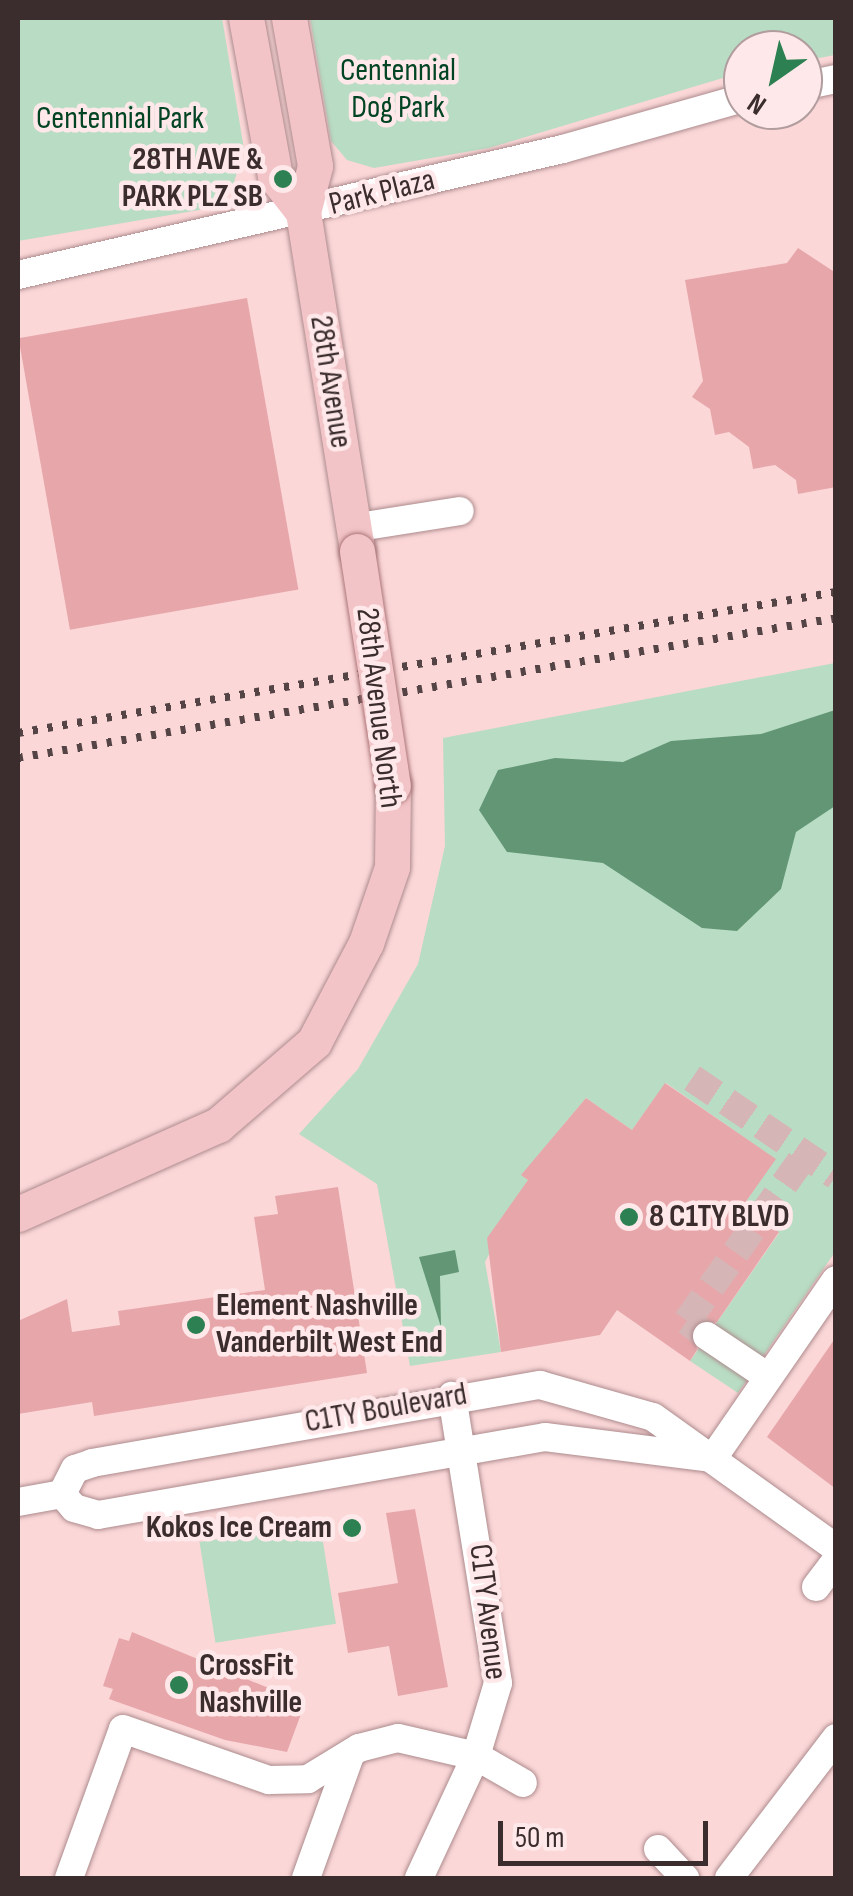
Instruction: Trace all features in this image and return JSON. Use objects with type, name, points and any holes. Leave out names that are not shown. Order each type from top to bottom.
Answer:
[{"type":"main road","points":[[246,18],[275,176],[303,212]]},
{"type":"main road","points":[[289,18],[314,166],[303,212]]},
{"type":"main road","name":"28th Avenue","points":[[303,212],[355,540]]},
{"type":"main road","name":"28th Avenue North","points":[[18,1214],[218,1125],[314,1042],[366,944],[392,867],[394,785],[355,540]]},
{"type":"street","name":"Park Plaza","points":[[18,275],[303,212],[723,103]]},
{"type":"street","points":[[355,540],[460,511]]},
{"type":"street","points":[[713,1458],[836,1280]]},
{"type":"street","points":[[707,1336],[768,1377]]},
{"type":"street","name":"C1TY Boulevard","points":[[713,1458],[574,1437],[462,1450],[98,1516],[74,1508],[62,1494],[75,1469],[92,1463],[526,1385],[579,1391],[652,1417],[713,1458],[836,1548]]},
{"type":"street","name":"C1TY Avenue","points":[[419,1878],[476,1756],[497,1698],[499,1664],[452,1396]]},
{"type":"street","points":[[18,1502],[62,1494]]},
{"type":"street","points":[[816,1587],[836,1560]]},
{"type":"street","points":[[69,1878],[123,1730],[268,1780],[308,1780],[351,1753],[398,1738],[476,1756],[524,1783]]},
{"type":"street","points":[[728,1878],[836,1738]]},
{"type":"street","points":[[306,1878],[351,1753]]},
{"type":"street","points":[[658,1850],[685,1878]]},
{"type":"green space","name":"Centennial Park","points":[[18,18],[222,18],[244,149],[232,189],[205,209],[18,241]]},
{"type":"green space","name":"Centennial Dog Park","points":[[310,18],[835,18],[835,55],[823,57],[823,30],[723,30],[723,78],[489,148],[374,168],[347,160],[331,141]]},
{"type":"green space","points":[[835,663],[835,1252],[738,1393],[690,1361],[779,1233],[742,1207],[775,1159],[666,1083],[632,1130],[586,1098],[522,1175],[528,1180],[485,1262],[501,1352],[410,1366],[377,1184],[299,1134],[358,1069],[418,964],[445,846],[443,738]]},
{"type":"green space","points":[[320,1523],[336,1624],[215,1643],[200,1542]]},
{"type":"shaded area","points":[[835,710],[835,806],[796,832],[781,889],[737,931],[702,928],[603,863],[507,852],[479,810],[498,770],[555,758],[623,762],[671,741],[761,734]]},
{"type":"shaded area","points":[[455,1250],[459,1272],[440,1276],[441,1327],[419,1257]]},
{"type":"building","points":[[798,248],[836,273],[836,487],[798,494],[796,480],[775,465],[753,469],[749,447],[729,432],[715,435],[710,409],[692,397],[703,381],[685,280],[787,263]]},
{"type":"building","points":[[247,298],[298,590],[70,630],[19,338]]},
{"type":"building","name":"8 C1TY BLVD","points":[[665,1083],[776,1159],[742,1207],[779,1232],[717,1322],[693,1326],[697,1350],[690,1361],[617,1310],[600,1335],[501,1352],[487,1238],[528,1180],[521,1175],[586,1098],[632,1130]]},
{"type":"building","points":[[338,1187],[367,1373],[94,1416],[92,1402],[18,1414],[18,1321],[67,1299],[72,1332],[120,1325],[118,1311],[265,1290],[254,1217],[278,1214],[275,1196]]},
{"type":"building","points":[[836,1337],[836,1489],[767,1437]]},
{"type":"building","points":[[415,1509],[448,1687],[398,1696],[389,1646],[348,1653],[338,1593],[398,1583],[386,1513]]},
{"type":"building","points":[[132,1632],[305,1703],[287,1752],[225,1740],[109,1699],[113,1689],[103,1686],[119,1638],[129,1641]]},
{"type":"tunnel","points":[[692,1078],[836,1176]]},
{"type":"tunnel","points":[[707,1336],[687,1321],[805,1155]]},
{"type":"railway","points":[[18,733],[836,592]]},
{"type":"railway","points":[[18,758],[836,618]]},
{"type":"place","name":"28TH AVE & PARK PLZ SB","points":[[283,179]]},
{"type":"place","name":"8 C1TY BLVD","points":[[629,1217]]},
{"type":"place","name":"Element Nashville Vanderbilt West End","points":[[196,1325]]},
{"type":"place","name":"Kokos Ice Cream","points":[[352,1528]]},
{"type":"place","name":"CrossFit Nashville","points":[[179,1685]]}]
